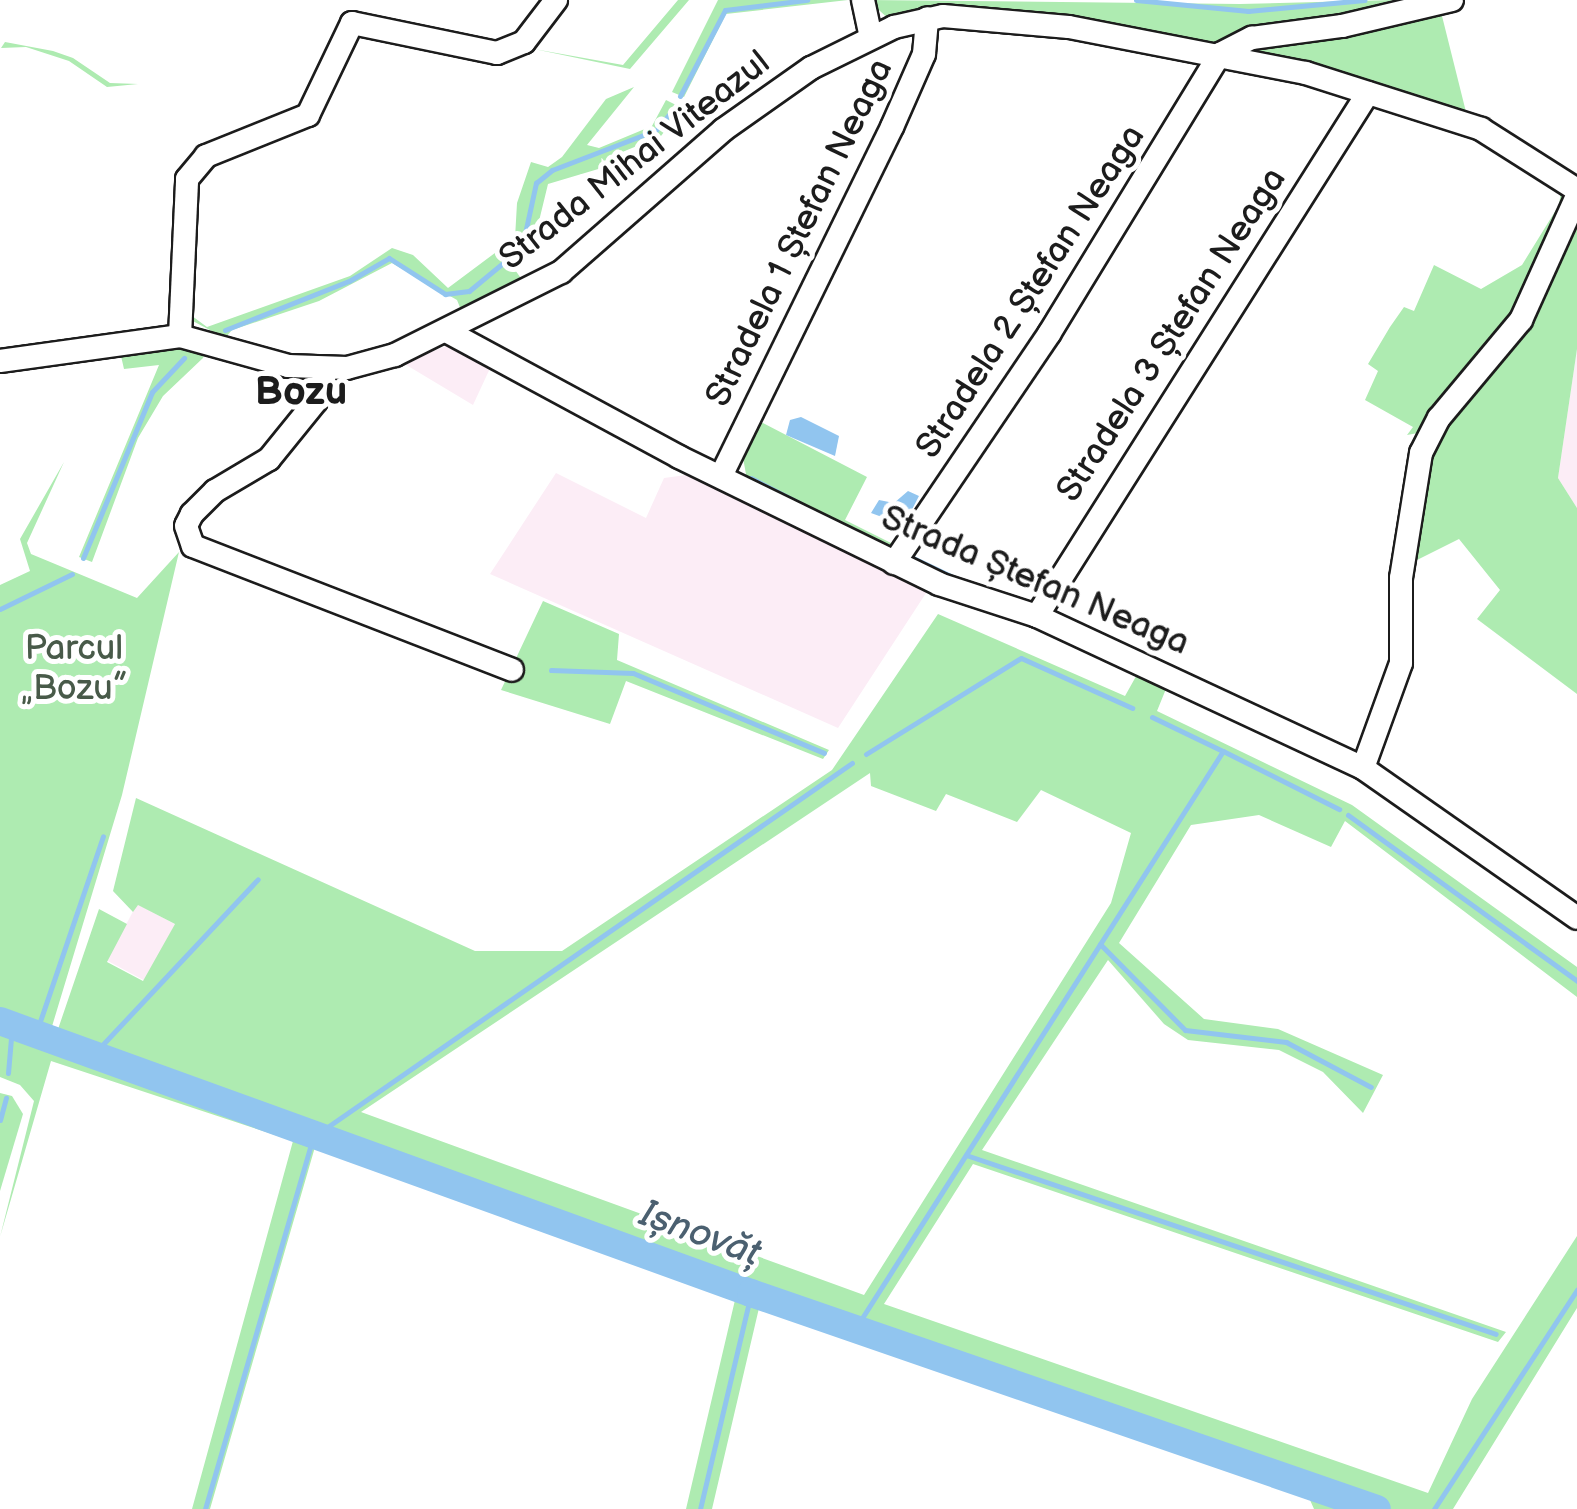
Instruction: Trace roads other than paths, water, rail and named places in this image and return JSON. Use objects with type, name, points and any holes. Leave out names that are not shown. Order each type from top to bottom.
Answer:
[{"type":"street","points":[[180,336],[187,179],[206,156],[308,115],[352,23],[372,32],[477,45],[497,53],[524,42],[556,0]]},
{"type":"street","points":[[862,0],[870,37]]},
{"type":"street","points":[[1220,54],[1252,38],[1452,0]]},
{"type":"street","name":"Strada Mihai Viteazul","points":[[0,360],[180,336],[288,366],[327,369],[368,364],[450,333],[562,272],[723,130],[811,68],[870,37],[927,18],[998,17],[1220,54],[1368,93],[1481,129],[1577,193]]},
{"type":"street","name":"Stradela 1 Ștefan Neaga","points":[[722,474],[892,127],[924,54],[927,18]]},
{"type":"street","name":"Stradela 2 Ștefan Neaga","points":[[894,563],[1060,317],[1220,54]]},
{"type":"street","name":"Stradela 3 Ștefan Neaga","points":[[1037,616],[1368,93]]},
{"type":"street","points":[[1363,768],[1401,663],[1401,578],[1421,453],[1439,418],[1526,311],[1577,193]]},
{"type":"street","name":"Strada Ștefan Neaga","points":[[450,333],[679,458],[722,474],[894,563],[1037,616],[1363,768],[1577,918]]},
{"type":"street","points":[[327,369],[316,401],[269,459],[215,491],[192,514],[186,526],[194,546],[512,670]]},
{"type":"water","points":[[801,417],[839,436],[835,456],[786,435],[790,420]]},
{"type":"water","points":[[908,491],[919,496],[904,525],[871,513],[879,500],[894,503]]},
{"type":"waterway","points":[[680,96],[725,10],[807,0]]},
{"type":"waterway","points":[[1136,0],[1248,11],[1364,0]]},
{"type":"waterway","points":[[225,330],[349,281],[389,258],[445,294],[469,291],[522,247],[536,183],[552,170],[656,130],[671,112]]},
{"type":"waterway","points":[[83,558],[152,392],[184,358]]},
{"type":"waterway","points":[[751,478],[801,504]]},
{"type":"waterway","points":[[913,558],[955,578]]},
{"type":"waterway","points":[[0,609],[72,574]]},
{"type":"waterway","points":[[866,754],[1021,658],[1132,708]]},
{"type":"waterway","points":[[551,670],[633,673],[824,753]]},
{"type":"waterway","points":[[1152,717],[1223,751]]},
{"type":"waterway","points":[[855,1329],[1223,751],[1339,809]]},
{"type":"waterway","points":[[205,1509],[313,1137],[852,763]]},
{"type":"waterway","points":[[1348,815],[1577,981]]},
{"type":"waterway","points":[[35,1036],[103,836]]},
{"type":"waterway","points":[[90,1058],[258,879]]},
{"type":"waterway","points":[[1100,944],[1185,1030],[1286,1042],[1371,1087]]},
{"type":"waterway","name":"Ișnovăț","points":[[0,1021],[751,1293],[1377,1509]]},
{"type":"waterway","points":[[8,1073],[12,1026]]},
{"type":"waterway","points":[[0,1120],[6,1098]]},
{"type":"waterway","points":[[966,1155],[1496,1334]]},
{"type":"waterway","points":[[1434,1509],[1577,1290]]},
{"type":"waterway","points":[[700,1509],[751,1293]]},
{"type":"waterway","name":"Ișnovăț","points":[[1361,1509],[1363,1504]]},
{"type":"district","name":"Bozu","points":[[301,392]]},
{"type":"park label","name":"Parcul „Bozu”","points":[[74,669]]}]
